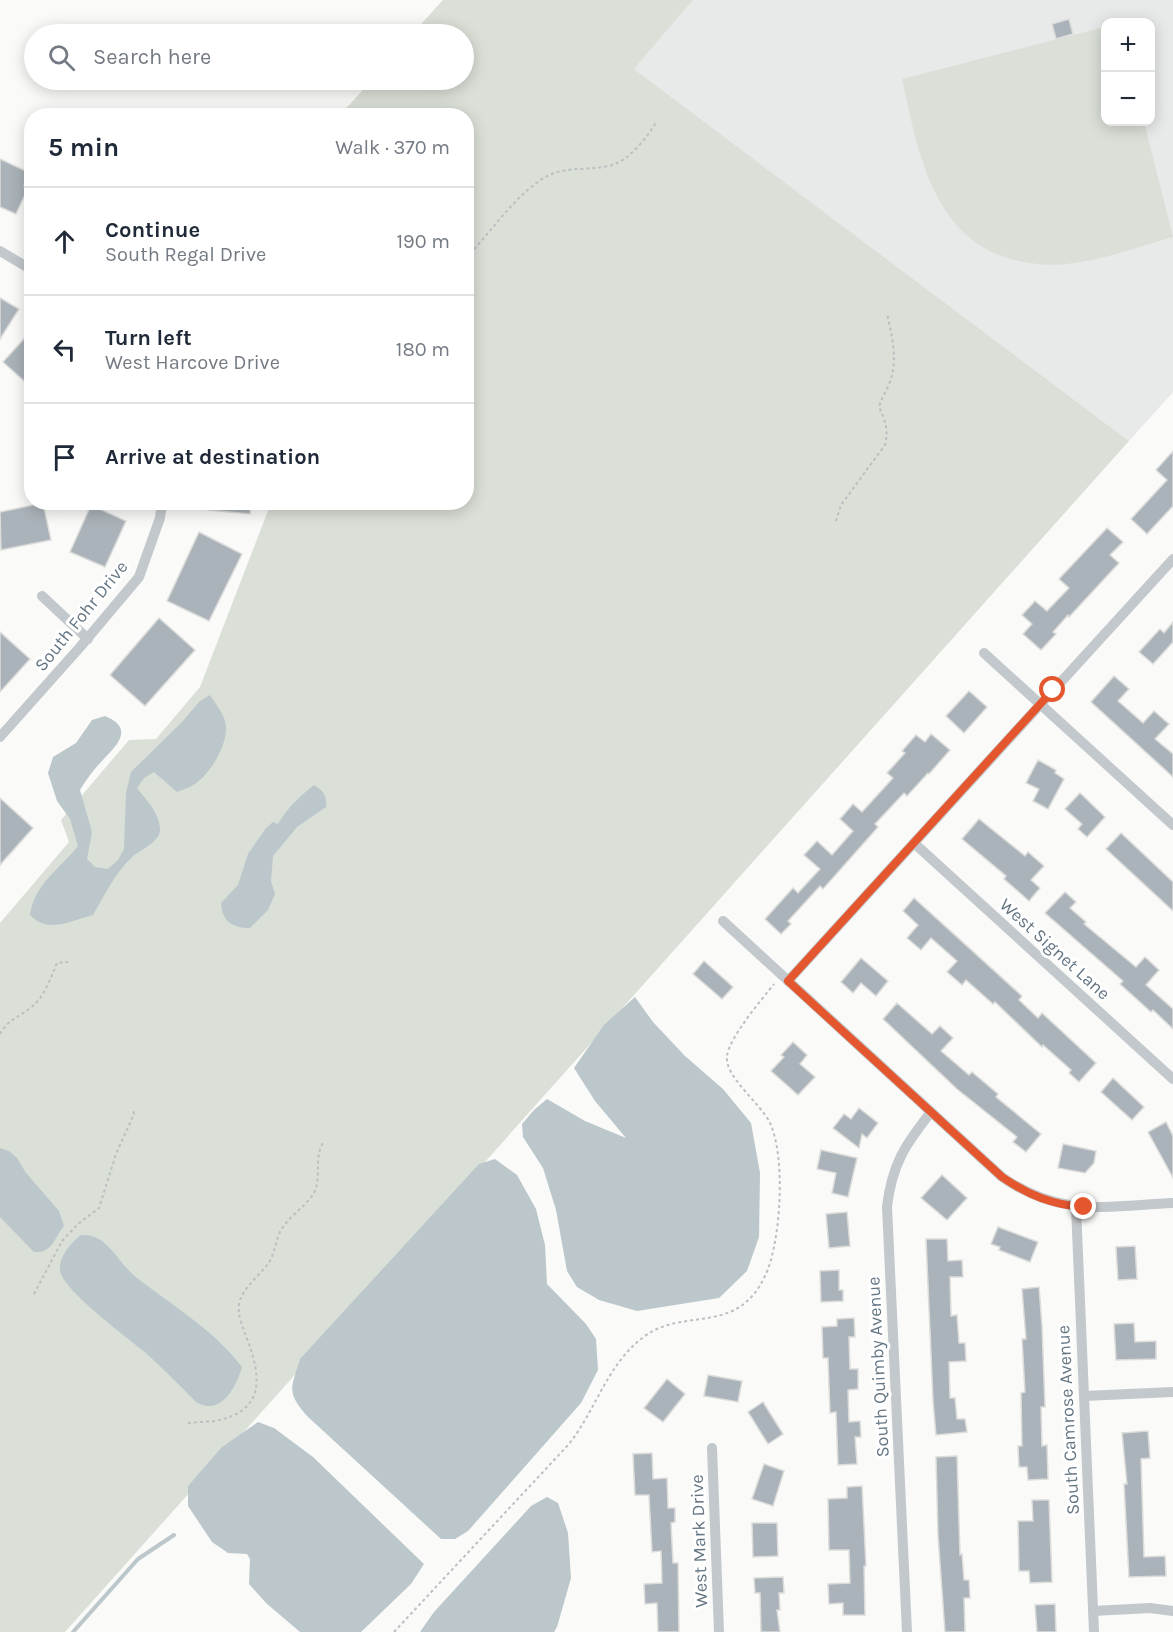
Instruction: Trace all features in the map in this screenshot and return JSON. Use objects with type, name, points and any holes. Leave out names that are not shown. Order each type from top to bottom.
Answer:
[{"type":"street","points":[[0,251],[24,265]]},
{"type":"street","name":"South Fohr Drive","points":[[0,737],[139,578],[161,510]]},
{"type":"street","points":[[785,978],[914,843],[1171,565]]},
{"type":"street","points":[[42,596],[88,639]]},
{"type":"street","points":[[984,653],[1173,825]]},
{"type":"street","name":"West Signet Lane","points":[[914,843],[1173,1079]]},
{"type":"street","points":[[723,921],[1002,1177],[1020,1189],[1036,1197],[1076,1207],[1173,1203]]},
{"type":"street","name":"South Quimby Avenue","points":[[907,1632],[887,1207],[897,1161],[931,1112]]},
{"type":"street","name":"South Camrose Avenue","points":[[1076,1207],[1094,1632]]},
{"type":"street","points":[[1084,1396],[1173,1392]]},
{"type":"street","name":"West Mark Drive","points":[[712,1448],[719,1632]]},
{"type":"street","points":[[1093,1611],[1150,1608],[1173,1611]]},
{"type":"path","points":[[474,249],[521,196],[540,180],[558,171],[615,164],[630,153],[657,121]]},
{"type":"path","points":[[836,521],[841,505],[885,445],[888,436],[887,425],[879,407],[892,377],[893,343],[887,313]]},
{"type":"path","points":[[0,1034],[8,1021],[30,1009],[42,996],[57,963],[68,962]]},
{"type":"path","points":[[394,1632],[569,1444],[582,1428],[609,1378],[633,1346],[644,1336],[660,1327],[725,1315],[754,1294],[765,1277],[771,1260],[778,1219],[780,1178],[776,1140],[762,1109],[734,1077],[727,1065],[727,1054],[734,1039],[785,978]]},
{"type":"path","points":[[34,1294],[62,1241],[78,1224],[99,1208],[116,1154],[134,1114],[133,1110]]},
{"type":"path","points":[[188,1423],[214,1421],[231,1416],[242,1411],[250,1402],[257,1386],[256,1369],[238,1314],[240,1301],[270,1262],[283,1228],[314,1194],[317,1179],[317,1152],[323,1143]]},
{"type":"shaded area","points":[[443,0],[693,0],[634,69],[1129,441],[65,1632],[0,1632],[0,923],[69,842],[61,820],[129,740],[156,739],[200,687],[268,510],[474,510],[474,108],[346,108],[363,90],[474,90],[474,24],[421,24]]},
{"type":"shaded area","points":[[693,0],[1173,0],[1173,392],[1129,441],[634,69]]},
{"type":"shaded area","points":[[1101,28],[1101,126],[1145,126],[1173,237],[1107,256],[1060,265],[1015,260],[982,246],[961,230],[945,209],[932,185],[914,132],[902,79]]},
{"type":"shaded area","points":[[210,695],[223,716],[226,729],[223,745],[209,770],[197,783],[177,792],[154,772],[144,778],[137,788],[157,816],[160,828],[157,837],[120,870],[93,915],[68,923],[52,925],[37,921],[30,915],[37,894],[42,885],[78,846],[70,819],[57,801],[48,773],[53,757],[76,743],[92,720],[105,716],[120,728],[121,735],[118,742],[80,790],[92,832],[87,859],[95,867],[108,869],[118,860],[124,849],[126,793],[131,772],[200,701]]},
{"type":"shaded area","points":[[314,785],[324,794],[326,807],[297,827],[273,856],[271,881],[275,894],[268,910],[250,928],[233,925],[223,915],[221,903],[238,885],[248,854],[266,828],[273,822],[278,824],[294,803]]},
{"type":"shaded area","points":[[635,997],[653,1022],[685,1056],[723,1089],[751,1123],[760,1173],[759,1237],[747,1271],[719,1298],[637,1311],[599,1300],[577,1287],[567,1271],[556,1210],[543,1168],[523,1137],[522,1124],[547,1099],[585,1121],[626,1138],[595,1101],[574,1068],[604,1025]]},
{"type":"shaded area","points":[[0,1148],[9,1151],[17,1158],[26,1173],[59,1211],[64,1226],[45,1250],[34,1252],[0,1217]]},
{"type":"shaded area","points":[[495,1159],[517,1175],[536,1209],[545,1245],[547,1284],[586,1324],[596,1339],[598,1370],[581,1403],[468,1531],[455,1539],[441,1539],[307,1416],[296,1401],[292,1389],[300,1359],[479,1164]]},
{"type":"shaded area","points":[[81,1235],[92,1236],[102,1241],[132,1274],[206,1330],[231,1354],[242,1367],[236,1383],[226,1398],[213,1406],[205,1406],[196,1402],[146,1353],[71,1289],[63,1278],[60,1265],[66,1250]]},
{"type":"shaded area","points":[[258,1422],[274,1428],[313,1457],[424,1564],[411,1584],[361,1632],[300,1632],[266,1603],[249,1584],[250,1559],[247,1554],[228,1553],[212,1542],[188,1506],[188,1486],[222,1447]]},
{"type":"shaded area","points":[[547,1497],[558,1503],[568,1533],[571,1578],[554,1632],[420,1632],[434,1612],[531,1506]]},
{"type":"building","points":[[1069,19],[1073,34],[1056,39],[1052,24]]},
{"type":"building","points":[[0,159],[24,170],[24,197],[16,214],[0,207]]},
{"type":"building","points":[[0,298],[19,309],[0,339]]},
{"type":"building","points":[[24,339],[24,381],[3,362]]},
{"type":"building","points":[[1173,451],[1173,506],[1147,534],[1131,519],[1167,480],[1156,470]]},
{"type":"building","points":[[24,507],[24,510],[45,510],[51,540],[1,550],[0,512]]},
{"type":"building","points":[[89,510],[102,510],[126,521],[105,567],[70,552]]},
{"type":"building","points":[[208,510],[250,510],[250,514]]},
{"type":"building","points":[[1107,528],[1123,542],[1110,555],[1119,563],[1069,617],[1068,615],[1053,632],[1056,634],[1041,650],[1023,634],[1032,624],[1022,615],[1035,601],[1047,611],[1069,588],[1059,579]]},
{"type":"building","points":[[199,532],[242,554],[209,621],[167,601]]},
{"type":"building","points":[[159,618],[195,650],[145,706],[110,675]]},
{"type":"building","points":[[1173,622],[1173,642],[1153,664],[1139,652],[1160,629],[1164,633]]},
{"type":"building","points":[[0,632],[30,659],[0,692]]},
{"type":"building","points":[[1114,676],[1129,689],[1118,701],[1143,723],[1154,711],[1169,724],[1155,739],[1173,754],[1173,777],[1091,702]]},
{"type":"building","points":[[969,691],[987,707],[964,733],[946,716]]},
{"type":"building","points":[[931,734],[950,750],[907,796],[904,793],[875,824],[878,827],[823,889],[820,886],[788,921],[791,924],[781,934],[765,919],[793,888],[798,893],[820,869],[804,855],[817,841],[832,855],[853,831],[840,819],[853,804],[862,812],[893,778],[887,773],[905,753],[902,751],[916,735],[925,742]]},
{"type":"building","points":[[1038,760],[1056,770],[1055,773],[1064,779],[1048,809],[1033,801],[1039,789],[1026,783]]},
{"type":"building","points":[[1080,793],[1105,817],[1087,837],[1078,829],[1082,824],[1065,809]]},
{"type":"building","points":[[0,798],[33,828],[0,865]]},
{"type":"building","points":[[979,819],[1025,856],[1028,852],[1044,866],[1031,880],[1040,888],[1029,901],[1004,879],[1006,876],[962,839]]},
{"type":"building","points":[[1121,833],[1173,882],[1173,911],[1106,849]]},
{"type":"building","points":[[1065,892],[1076,902],[1070,908],[1086,922],[1084,924],[1136,967],[1145,957],[1159,970],[1146,985],[1173,1009],[1173,1029],[1120,984],[1123,981],[1045,913]]},
{"type":"building","points":[[914,898],[1022,996],[1019,1000],[1038,1018],[1042,1013],[1096,1063],[1079,1082],[1069,1073],[1071,1070],[1043,1045],[1042,1047],[995,1002],[993,1004],[966,980],[962,985],[947,972],[957,961],[931,938],[921,950],[907,938],[918,925],[903,911]]},
{"type":"building","points":[[861,958],[888,981],[876,996],[861,983],[853,993],[841,982]]},
{"type":"building","points":[[704,961],[733,987],[722,999],[693,974]]},
{"type":"building","points":[[897,1003],[932,1034],[940,1026],[953,1038],[941,1051],[969,1075],[972,1072],[998,1094],[996,1097],[1041,1134],[1026,1152],[1013,1142],[1017,1137],[957,1089],[883,1019]]},
{"type":"building","points":[[793,1042],[807,1055],[800,1064],[815,1077],[798,1095],[771,1071],[784,1057],[781,1055]]},
{"type":"building","points":[[1113,1078],[1144,1107],[1132,1120],[1101,1092]]},
{"type":"building","points":[[859,1108],[878,1123],[867,1138],[862,1134],[859,1148],[833,1128],[844,1114],[851,1119]]},
{"type":"building","points":[[1166,1122],[1173,1136],[1173,1178],[1148,1132]]},
{"type":"building","points":[[1063,1144],[1096,1151],[1094,1163],[1085,1173],[1058,1168]]},
{"type":"building","points":[[821,1150],[857,1158],[848,1197],[832,1193],[836,1173],[817,1169]]},
{"type":"building","points":[[942,1175],[967,1198],[947,1220],[921,1198]]},
{"type":"building","points":[[847,1212],[850,1246],[829,1248],[826,1214]]},
{"type":"building","points":[[998,1227],[1038,1242],[1030,1262],[999,1250],[1000,1247],[991,1244]]},
{"type":"building","points":[[926,1239],[947,1239],[948,1261],[962,1260],[963,1277],[950,1277],[951,1316],[957,1315],[959,1343],[965,1343],[966,1361],[949,1362],[950,1398],[955,1398],[957,1419],[965,1419],[967,1432],[936,1435]]},
{"type":"building","points":[[1135,1246],[1137,1279],[1118,1280],[1116,1247]]},
{"type":"building","points":[[839,1270],[839,1290],[843,1290],[843,1301],[821,1302],[820,1271]]},
{"type":"building","points":[[1039,1287],[1045,1407],[1041,1407],[1042,1446],[1047,1445],[1048,1479],[1028,1480],[1027,1467],[1019,1467],[1018,1446],[1022,1446],[1021,1393],[1025,1392],[1022,1339],[1026,1339],[1022,1289]]},
{"type":"building","points":[[854,1318],[855,1337],[849,1337],[850,1369],[858,1369],[858,1389],[848,1390],[849,1422],[860,1421],[861,1437],[855,1437],[857,1464],[838,1465],[836,1412],[830,1413],[828,1358],[823,1358],[822,1327],[837,1326],[837,1319]]},
{"type":"building","points":[[1134,1323],[1135,1342],[1156,1341],[1156,1359],[1116,1360],[1114,1324]]},
{"type":"building","points":[[708,1375],[742,1381],[738,1402],[704,1396]]},
{"type":"building","points":[[667,1379],[685,1394],[663,1422],[644,1408]]},
{"type":"building","points":[[763,1402],[783,1434],[768,1444],[748,1412]]},
{"type":"building","points":[[1148,1431],[1150,1458],[1141,1459],[1144,1557],[1165,1556],[1166,1576],[1129,1577],[1124,1484],[1127,1484],[1122,1433]]},
{"type":"building","points":[[652,1453],[653,1479],[667,1478],[668,1508],[675,1508],[675,1522],[671,1523],[673,1563],[678,1563],[679,1632],[658,1632],[657,1603],[645,1604],[644,1584],[662,1583],[661,1551],[652,1552],[649,1495],[635,1495],[633,1454]]},
{"type":"building","points":[[957,1456],[960,1555],[962,1554],[964,1580],[969,1580],[970,1598],[964,1598],[965,1632],[945,1632],[938,1535],[936,1457]]},
{"type":"building","points":[[764,1464],[784,1471],[773,1506],[752,1499]]},
{"type":"building","points":[[862,1486],[866,1566],[864,1566],[865,1615],[843,1615],[843,1603],[829,1604],[828,1584],[850,1583],[849,1550],[829,1550],[828,1499],[847,1498],[847,1487]]},
{"type":"building","points":[[1032,1500],[1049,1500],[1052,1582],[1030,1583],[1029,1571],[1019,1571],[1018,1521],[1033,1521]]},
{"type":"building","points":[[752,1523],[777,1523],[778,1556],[753,1557]]},
{"type":"building","points":[[783,1577],[784,1593],[779,1593],[780,1610],[777,1610],[780,1632],[761,1632],[760,1593],[755,1593],[754,1578]]},
{"type":"building","points":[[1055,1604],[1056,1632],[1037,1632],[1035,1605]]},
{"type":"waterway","points":[[73,1632],[138,1559],[174,1535]]},
{"type":"route","points":[[1053,690],[788,981],[1002,1177],[1036,1197],[1058,1204],[1084,1207]]}]
